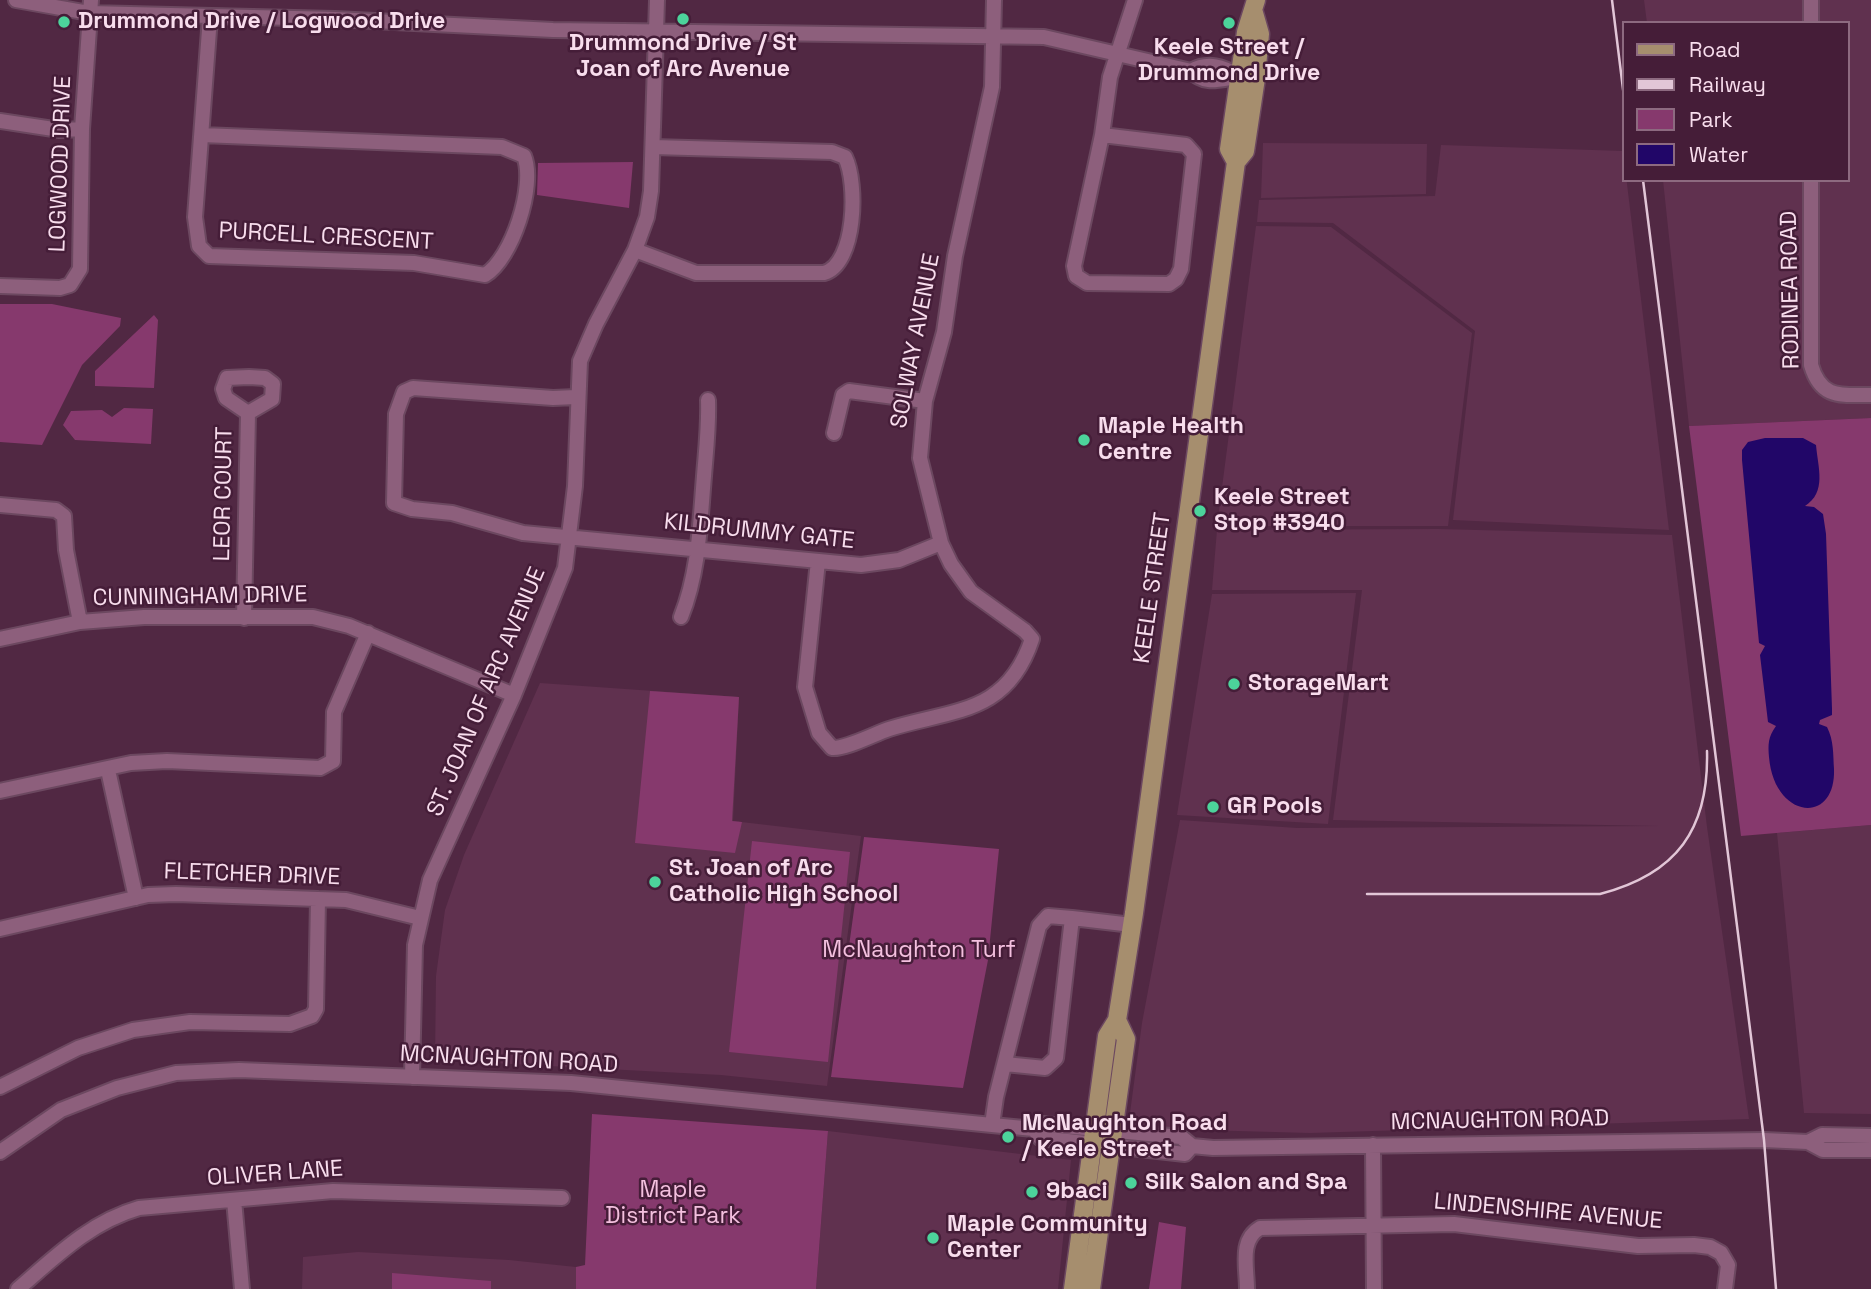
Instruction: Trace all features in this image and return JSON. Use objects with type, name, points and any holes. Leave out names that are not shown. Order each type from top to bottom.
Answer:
[{"type":"main road","name":"KEELE STREET","points":[[1091,1289],[1103,1138],[1107,1036],[1117,1020],[1132,926],[1236,162],[1229,149],[1260,34],[1255,6]]},
{"type":"main road","name":"KEELE STREET","points":[[1073,1289],[1103,1138]]},
{"type":"street","points":[[16,0],[210,17],[335,19],[655,34],[876,34],[1067,40],[1191,71],[1202,64],[1224,67],[1248,77]]},
{"type":"street","name":"ST. JOAN OF ARC AVENUE","points":[[412,1077],[415,946],[430,880],[514,695],[559,586],[569,537],[575,486],[576,397],[586,345],[635,250],[647,217],[653,147],[657,0]]},
{"type":"street","name":"SOLWAY AVENUE","points":[[818,561],[805,687],[819,733],[826,744],[838,748],[895,727],[976,706],[995,696],[1022,665],[1032,639],[1026,631],[971,592],[951,564],[942,543],[920,458],[925,401],[944,332],[956,257],[992,87],[994,0]]},
{"type":"street","points":[[1102,135],[1185,145],[1194,154],[1181,269],[1176,279],[1169,284],[1087,283],[1076,276],[1076,249],[1102,135],[1110,77],[1135,0]]},
{"type":"street","points":[[1811,0],[1811,21]]},
{"type":"street","name":"LOGWOOD DRIVE","points":[[0,286],[60,288],[70,285],[78,277],[82,129],[90,6]]},
{"type":"street","name":"PURCELL CRESCENT","points":[[202,135],[502,147],[524,156],[528,170],[526,198],[509,244],[494,270],[485,275],[414,263],[209,256],[199,246],[195,218],[210,17]]},
{"type":"street","points":[[0,121],[60,130],[82,129]]},
{"type":"street","points":[[635,250],[696,272],[824,273],[834,270],[841,263],[851,216],[852,182],[845,157],[832,152],[653,147]]},
{"type":"street","name":"RODINEA ROAD","points":[[1811,182],[1811,365],[1816,382],[1830,394],[1871,395]]},
{"type":"street","name":"KILDRUMMY GATE","points":[[576,397],[553,398],[413,388],[399,400],[396,414],[394,503],[412,509],[452,513],[523,533],[698,547],[861,565],[883,563],[942,543]]},
{"type":"street","points":[[834,433],[843,395],[849,391],[925,401]]},
{"type":"street","points":[[681,617],[691,591],[698,547],[709,442],[708,400]]},
{"type":"street","name":"LEOR COURT","points":[[244,618],[248,413]]},
{"type":"street","points":[[0,505],[56,510],[64,516],[66,550],[80,622]]},
{"type":"street","name":"CUNNINGHAM DRIVE","points":[[0,639],[80,622],[144,617],[313,617],[329,619],[368,634],[514,695]]},
{"type":"street","points":[[0,791],[131,763],[167,761],[320,768],[325,766],[333,761],[337,702],[368,634]]},
{"type":"street","points":[[108,770],[136,898]]},
{"type":"street","name":"FLETCHER DRIVE","points":[[0,929],[136,898],[194,893],[364,903],[420,918]]},
{"type":"street","points":[[0,1087],[17,1081],[78,1048],[132,1030],[215,1021],[290,1024],[312,1016],[316,1009],[318,899]]},
{"type":"street","points":[[992,1125],[1040,926],[1048,916],[1132,926]]},
{"type":"street","points":[[1005,1064],[1045,1068],[1055,1061],[1072,918]]},
{"type":"street","name":"MCNAUGHTON ROAD","points":[[0,1152],[61,1111],[117,1088],[176,1073],[239,1070],[571,1083],[1034,1129],[1043,1124],[1185,1154],[1192,1146],[1808,1142],[1822,1135],[1871,1136]]},
{"type":"street","name":"MCNAUGHTON ROAD","points":[[1808,1142],[1823,1150],[1871,1150]]},
{"type":"street","points":[[1373,1145],[1374,1289]]},
{"type":"street","name":"OLIVER LANE","points":[[18,1289],[77,1238],[117,1214],[139,1208],[373,1191],[562,1198]]},
{"type":"street","points":[[234,1200],[242,1289]]},
{"type":"street","name":"LINDENSHIRE AVENUE","points":[[1374,1226],[1454,1224],[1638,1246],[1710,1247],[1721,1254],[1728,1265],[1725,1289]]},
{"type":"street","points":[[1247,1289],[1246,1244],[1250,1234],[1261,1228],[1374,1226]]},
{"type":"shaded area","points":[[1644,0],[1871,0],[1871,418],[1689,426],[1663,182],[1850,182],[1850,21],[1647,21]]},
{"type":"shaded area","points":[[1263,143],[1427,144],[1426,194],[1261,198]]},
{"type":"shaded area","points":[[1441,145],[1622,151],[1622,182],[1627,182],[1669,530],[1453,520],[1475,331],[1333,223],[1257,222],[1259,200],[1435,196]]},
{"type":"shaded area","points":[[1256,226],[1331,227],[1472,333],[1448,526],[1217,526]]},
{"type":"shaded area","points":[[1438,529],[1672,535],[1707,827],[1749,1119],[1310,1133],[1128,1128],[1142,1023],[1180,820],[1297,828],[1658,826],[1333,820],[1362,590],[1212,590],[1217,530]]},
{"type":"shaded area","points":[[1356,593],[1328,824],[1177,815],[1212,594]]},
{"type":"shaded area","name":"St. Joan of Arc Catholic High School","points":[[540,683],[739,697],[733,821],[861,836],[827,1086],[721,1075],[435,1060],[436,976],[445,910],[464,855]]},
{"type":"shaded area","points":[[1871,825],[1871,1114],[1804,1113],[1777,833]]},
{"type":"shaded area","points":[[828,1131],[1071,1160],[1058,1289],[816,1289]]},
{"type":"shaded area","points":[[358,1252],[509,1260],[576,1267],[576,1289],[302,1289],[303,1257]]},
{"type":"green space","points":[[633,162],[629,208],[537,195],[538,163]]},
{"type":"green space","points":[[0,304],[52,304],[121,318],[120,326],[82,365],[42,445],[0,442]]},
{"type":"green space","points":[[154,315],[158,320],[154,388],[95,386],[95,371]]},
{"type":"green space","points":[[124,408],[153,409],[151,444],[75,440],[63,425],[71,411],[102,410],[112,417]]},
{"type":"green space","points":[[1871,418],[1871,825],[1741,836],[1689,426]]},
{"type":"green space","points":[[650,691],[739,697],[732,821],[742,822],[735,853],[635,843]]},
{"type":"green space","name":"McNaughton Turf","points":[[864,837],[999,849],[988,960],[963,1088],[831,1077]]},
{"type":"green space","points":[[752,841],[850,852],[828,1062],[729,1052]]},
{"type":"green space","name":"Maple District Park","points":[[592,1114],[828,1131],[816,1289],[576,1289],[576,1267],[585,1265]]},
{"type":"green space","points":[[1159,1222],[1186,1227],[1181,1289],[1149,1289]]},
{"type":"green space","points":[[392,1273],[491,1281],[491,1289],[392,1289]]},
{"type":"water","points":[[1765,438],[1803,438],[1816,445],[1819,487],[1805,506],[1814,507],[1823,514],[1826,534],[1832,715],[1820,720],[1819,724],[1827,727],[1829,732],[1834,769],[1832,787],[1825,800],[1816,807],[1804,808],[1792,803],[1782,793],[1773,778],[1769,757],[1769,741],[1776,726],[1768,722],[1760,655],[1765,646],[1759,643],[1742,460],[1742,450],[1748,442]]},
{"type":"railway","points":[[1612,0],[1622,81]]},
{"type":"railway","points":[[1643,182],[1764,1140],[1776,1289]]},
{"type":"railway","points":[[1367,894],[1600,894],[1627,885],[1668,861],[1683,844],[1702,803],[1707,751]]},
{"type":"place","name":"Drummond Drive / St Joan of Arc Avenue","points":[[683,19]]},
{"type":"place","name":"Drummond Drive / Logwood Drive","points":[[64,22]]},
{"type":"place","name":"Keele Street / Drummond Drive","points":[[1229,23]]},
{"type":"place","name":"Maple Health Centre","points":[[1084,440]]},
{"type":"place","name":"Keele Street Stop #3940","points":[[1200,511]]},
{"type":"place","name":"StorageMart","points":[[1234,684]]},
{"type":"place","name":"GR Pools","points":[[1213,807]]},
{"type":"place","name":"St. Joan of Arc Catholic High School","points":[[655,882]]},
{"type":"place","name":"McNaughton Road / Keele Street","points":[[1008,1137]]},
{"type":"place","name":"Silk Salon and Spa","points":[[1131,1183]]},
{"type":"place","name":"9baci","points":[[1032,1192]]},
{"type":"place","name":"Maple Community Center","points":[[933,1238]]}]
